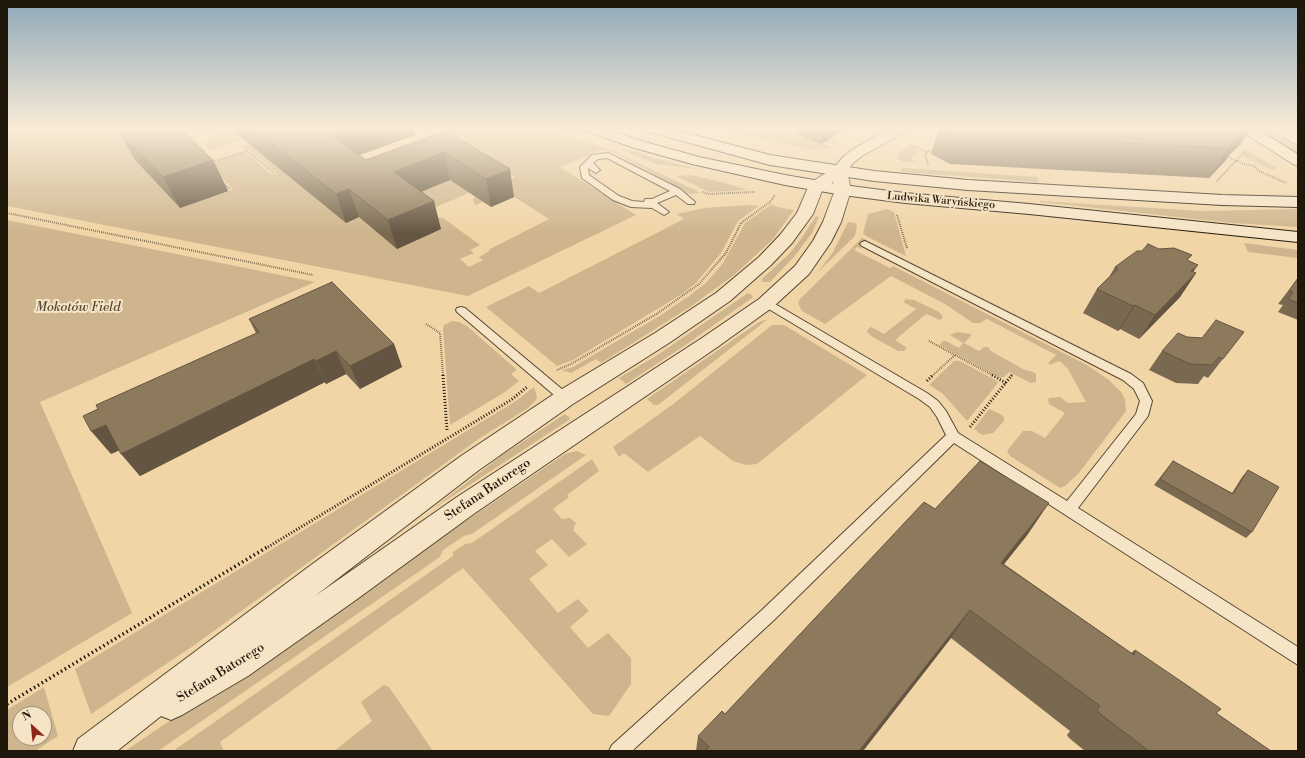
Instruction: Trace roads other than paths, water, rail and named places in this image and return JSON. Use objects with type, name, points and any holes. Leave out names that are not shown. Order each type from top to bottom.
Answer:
[{"type":"street","name":"Ludwika Waryńskiego","points":[[708,163],[816,186],[905,198],[1029,209],[1298,237]]},
{"type":"street","name":"Ludwika Waryńskiego","points":[[791,163],[839,171],[955,184],[1222,200],[1298,202]]},
{"type":"street","points":[[816,186],[839,171],[846,163]]},
{"type":"street","points":[[839,171],[843,190]]},
{"type":"street","name":"Stefana Batorego","points":[[91,751],[321,574],[464,467],[565,398],[723,297],[780,246],[805,214],[816,186]]},
{"type":"street","name":"Stefana Batorego","points":[[91,751],[237,665],[343,593],[466,505],[709,343],[770,299],[802,270],[822,242],[832,222],[843,190]]},
{"type":"street","points":[[741,282],[770,299]]},
{"type":"street","points":[[565,398],[592,421]]},
{"type":"lane","points":[[587,163],[584,166],[584,176],[616,198],[631,204],[652,204],[677,191]]},
{"type":"lane","points":[[590,163],[596,170]]},
{"type":"lane","points":[[624,163],[677,191],[691,202]]},
{"type":"lane","points":[[643,198],[664,212]]},
{"type":"lane","points":[[865,244],[1127,377],[1139,386],[1146,401],[1142,416],[1068,510]]},
{"type":"lane","points":[[770,299],[934,404],[942,414],[953,436],[1298,657]]},
{"type":"lane","points":[[461,310],[565,398]]},
{"type":"lane","points":[[618,751],[768,615],[953,436]]},
{"type":"park label","name":"Mokotów Field","points":[[78,308]]}]
